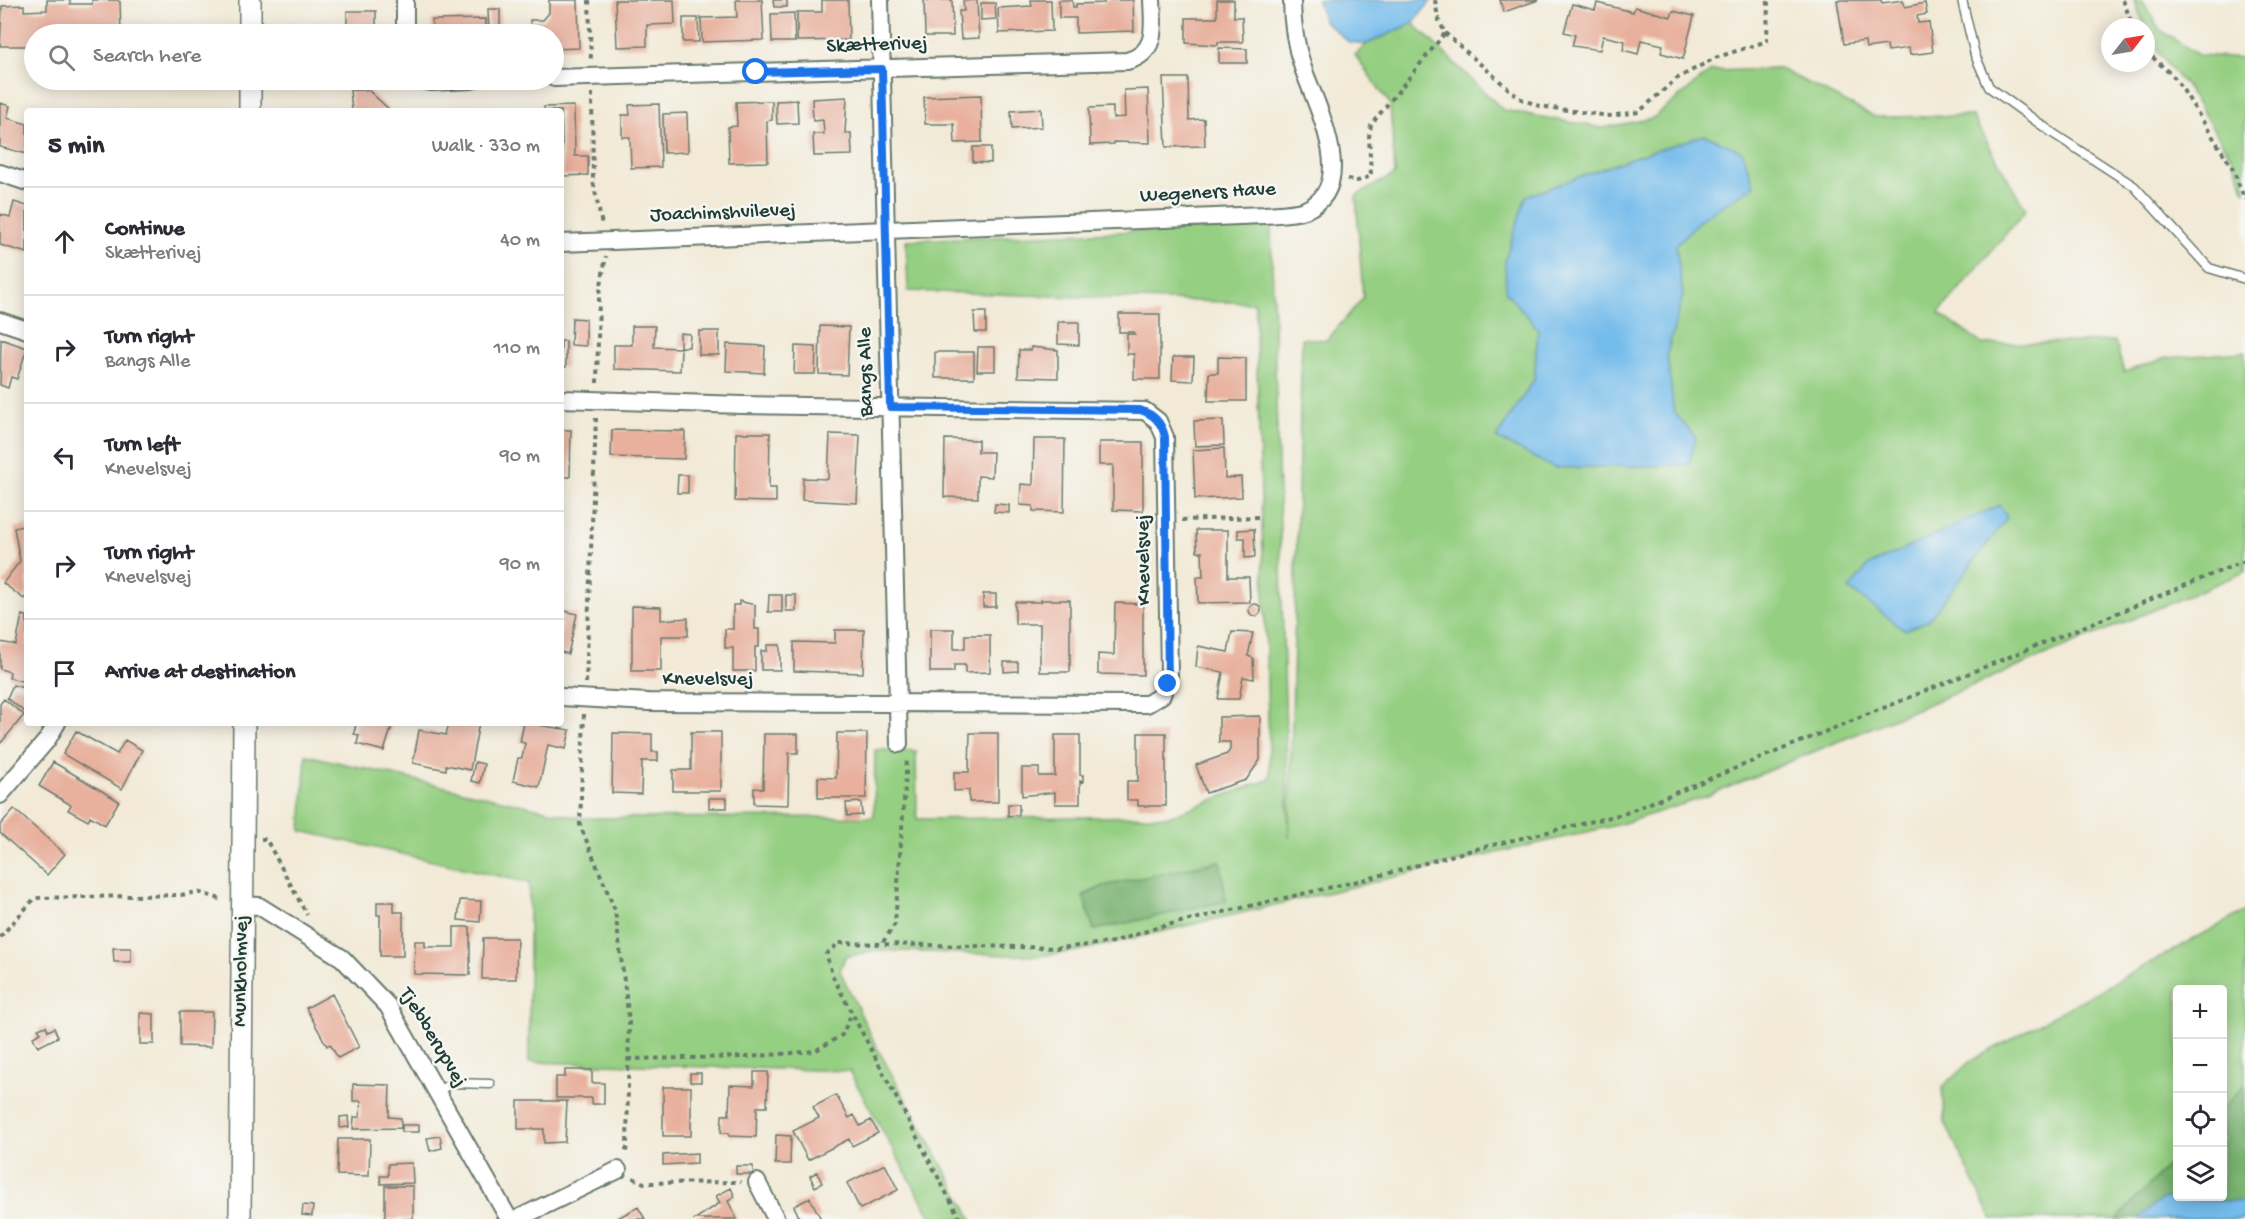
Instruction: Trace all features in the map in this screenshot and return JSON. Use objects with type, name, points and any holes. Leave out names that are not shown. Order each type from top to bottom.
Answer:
[{"type":"street","points":[[250,0],[250,24]]},
{"type":"street","points":[[405,0],[405,24]]},
{"type":"street","name":"Bangs Alle","points":[[880,0],[899,744]]},
{"type":"street","name":"Skætterivej","points":[[564,78],[1131,60],[1144,52],[1152,40],[1152,0]]},
{"type":"street","points":[[1292,0],[1302,66],[1332,153],[1332,176]]},
{"type":"street","points":[[250,90],[250,108]]},
{"type":"street","points":[[0,173],[24,181]]},
{"type":"street","name":"Wegeners Have","points":[[886,230],[1284,213],[1304,210],[1320,200],[1329,187],[1332,176]]},
{"type":"street","name":"Joachimshvilevej","points":[[564,243],[886,230]]},
{"type":"street","points":[[0,321],[24,329]]},
{"type":"street","name":"Knevelsvej","points":[[564,399],[1145,411],[1157,420],[1164,434],[1169,674],[1166,688],[1156,700],[1147,704],[1129,705],[585,700],[564,697]]},
{"type":"street","points":[[0,795],[48,740],[55,726]]},
{"type":"street","name":"Munkholmvej","points":[[240,1219],[244,726]]},
{"type":"street","name":"Tjebberupvej","points":[[243,905],[259,906],[342,958],[374,989],[401,1025],[509,1219]]},
{"type":"street","points":[[517,1219],[618,1170]]},
{"type":"street","points":[[757,1182],[776,1219]]},
{"type":"lane","points":[[1962,0],[1975,55],[1989,87],[2134,186],[2209,268],[2245,279]]},
{"type":"lane","points":[[438,1091],[452,1083],[490,1084]]},
{"type":"path","points":[[1435,0],[1438,18],[1445,33],[1519,98],[1539,106],[1609,116],[1639,112],[1676,79],[1715,58],[1767,41],[1768,0]]},
{"type":"path","points":[[2123,0],[2130,18]]},
{"type":"path","points":[[1332,176],[1358,181],[1371,176],[1369,137],[1371,125],[1445,33]]},
{"type":"path","points":[[2155,59],[2176,79],[2232,167],[2245,200]]},
{"type":"path","points":[[595,495],[580,825],[615,910],[619,956],[629,1020],[627,1147],[618,1170],[644,1183],[757,1182]]},
{"type":"path","points":[[1166,521],[1258,518]]},
{"type":"path","points":[[960,1219],[833,977],[826,954],[839,943],[1061,948],[1113,942],[1159,927],[1371,878],[1472,850],[1623,814],[2245,561]]},
{"type":"path","points":[[882,943],[895,924],[908,763],[906,747],[899,744]]},
{"type":"path","points":[[243,837],[266,839],[307,912],[303,933]]},
{"type":"path","points":[[0,937],[35,898],[182,895],[197,892],[243,905]]},
{"type":"path","points":[[628,1059],[747,1057],[815,1051],[842,1035],[852,1013]]},
{"type":"green space","points":[[2134,0],[2142,0],[2153,18],[2141,18]]},
{"type":"green space","points":[[2155,22],[2160,30],[2198,55],[2245,58],[2245,192],[2233,159],[2185,85],[2155,47]]},
{"type":"green space","points":[[1413,23],[1503,110],[1603,128],[1653,118],[1711,71],[1780,69],[1875,117],[1972,116],[2026,210],[1939,313],[1982,344],[2115,341],[2124,372],[2166,358],[2245,352],[2245,572],[1705,797],[1621,824],[1078,951],[1038,956],[876,950],[845,957],[840,971],[874,1042],[972,1219],[932,1219],[849,1071],[529,1062],[529,883],[301,831],[306,755],[580,818],[874,817],[875,750],[916,751],[917,819],[1169,816],[1270,779],[1255,303],[908,291],[906,240],[1271,226],[1289,838],[1302,338],[1327,340],[1363,298],[1356,196],[1395,174],[1390,104],[1355,55],[1367,44]],"holes":[[[1220,861],[1226,901],[1094,930],[1083,895],[1104,886]]]},
{"type":"green space","points":[[1220,861],[1226,901],[1094,930],[1083,896],[1104,886]]},
{"type":"green space","points":[[2245,911],[2245,1085],[2227,1105],[2227,985],[2173,985],[2173,1160],[2117,1219],[1992,1219],[1945,1123],[1942,1088],[1969,1062]]},
{"type":"green space","points":[[2245,1085],[2245,1219],[2117,1219],[2173,1160],[2173,1201],[2227,1201],[2227,1105]]},
{"type":"water","points":[[1318,0],[1431,1],[1413,23],[1367,44],[1349,42],[1323,20]]},
{"type":"water","points":[[1705,135],[1742,151],[1754,186],[1701,219],[1676,245],[1683,295],[1667,354],[1674,412],[1696,438],[1689,465],[1554,468],[1496,438],[1534,380],[1538,329],[1506,292],[1505,260],[1526,196],[1637,156]]},
{"type":"water","points":[[2000,505],[2007,518],[1928,621],[1905,630],[1849,589],[1869,565]]},
{"type":"water","points":[[2163,1198],[2173,1198],[2173,1201],[2245,1202],[2245,1219],[2138,1219]]},
{"type":"building","points":[[47,0],[70,0],[70,4],[92,4],[92,0],[117,0],[120,2],[121,24],[24,24],[24,46],[0,46],[2,6],[24,5],[24,11],[47,10]]},
{"type":"building","points":[[549,0],[578,0],[579,48],[564,49],[564,24],[530,24],[530,20],[543,20],[549,13]]},
{"type":"building","points":[[615,0],[674,0],[675,24],[647,25],[647,46],[617,47]]},
{"type":"building","points":[[736,0],[762,0],[764,40],[702,42],[701,18],[737,17]]},
{"type":"building","points":[[773,0],[787,0],[787,7],[774,7]]},
{"type":"building","points":[[822,0],[848,0],[849,40],[797,41],[797,12],[822,12]]},
{"type":"building","points":[[924,0],[952,0],[953,36],[925,36]]},
{"type":"building","points":[[977,0],[979,38],[961,39],[959,11],[964,11],[963,1]]},
{"type":"building","points":[[1031,0],[1051,0],[1052,31],[999,33],[998,8],[1032,6]]},
{"type":"building","points":[[1059,0],[1072,0],[1073,7],[1076,7],[1076,4],[1104,3],[1104,0],[1133,0],[1134,31],[1076,33],[1076,18],[1059,18]]},
{"type":"building","points":[[1217,0],[1234,0],[1234,17],[1242,17],[1243,42],[1218,42],[1218,45],[1186,43],[1186,18],[1217,18]]},
{"type":"building","points":[[1500,0],[1538,0],[1504,12]]},
{"type":"building","points":[[1837,0],[1881,0],[1882,3],[1903,0],[1905,7],[1925,3],[1927,14],[1917,16],[1918,23],[1929,22],[1933,52],[1910,55],[1909,48],[1888,51],[1887,45],[1866,48],[1865,41],[1844,44]]},
{"type":"building","points":[[981,3],[995,3],[996,19],[981,20]]},
{"type":"building","points":[[1597,3],[1633,12],[1635,7],[1671,17],[1673,11],[1694,16],[1683,59],[1661,53],[1663,45],[1641,40],[1638,54],[1623,50],[1625,41],[1603,36],[1600,50],[1572,46],[1575,35],[1564,32],[1572,4],[1595,10]]},
{"type":"building","points":[[488,9],[500,9],[500,24],[489,24]]},
{"type":"building","points":[[347,11],[376,11],[376,24],[347,24]]},
{"type":"building","points":[[794,13],[795,42],[772,42],[771,14]]},
{"type":"building","points":[[683,18],[698,18],[699,42],[683,42]]},
{"type":"building","points":[[486,19],[486,24],[432,24],[432,20]]},
{"type":"building","points":[[1219,48],[1247,49],[1247,63],[1219,63]]},
{"type":"building","points":[[1163,78],[1188,78],[1189,120],[1204,119],[1205,146],[1166,147]]},
{"type":"building","points":[[1148,89],[1150,143],[1114,142],[1114,144],[1090,145],[1089,108],[1113,107],[1113,118],[1125,117],[1124,90]]},
{"type":"building","points":[[350,90],[368,90],[388,108],[352,108]]},
{"type":"building","points":[[981,95],[982,142],[955,143],[954,124],[925,124],[924,97]]},
{"type":"building","points":[[847,97],[845,133],[851,133],[852,155],[814,156],[813,134],[824,134],[823,120],[813,121],[812,99]]},
{"type":"building","points":[[797,100],[798,123],[777,124],[776,101]]},
{"type":"building","points":[[772,101],[772,120],[767,121],[768,162],[729,163],[728,127],[737,126],[736,102]]},
{"type":"building","points":[[0,103],[10,106],[7,118],[24,123],[24,153],[0,147]]},
{"type":"building","points":[[659,104],[661,167],[631,168],[630,137],[622,137],[622,115],[630,115],[629,105]]},
{"type":"building","points":[[574,106],[575,156],[588,156],[588,175],[564,176],[564,108],[544,107]]},
{"type":"building","points":[[1041,109],[1042,127],[1012,129],[1011,111]]},
{"type":"building","points":[[687,113],[688,152],[664,153],[663,114]]},
{"type":"building","points":[[973,147],[991,147],[991,163],[973,162]]},
{"type":"building","points":[[14,202],[24,205],[24,252],[0,245],[0,214],[10,217]]},
{"type":"building","points":[[974,312],[986,312],[986,332],[975,332]]},
{"type":"building","points":[[1119,314],[1160,314],[1160,379],[1134,379],[1134,354],[1127,354],[1127,334],[1135,334],[1134,332],[1119,332]]},
{"type":"building","points":[[572,318],[586,319],[586,346],[571,345]]},
{"type":"building","points":[[1058,322],[1079,322],[1079,345],[1058,344]]},
{"type":"building","points":[[632,326],[655,326],[654,347],[681,348],[680,371],[614,369],[614,345],[632,345]]},
{"type":"building","points":[[820,326],[849,327],[847,375],[819,374]]},
{"type":"building","points":[[699,331],[719,331],[719,355],[699,355]]},
{"type":"building","points":[[680,333],[690,334],[689,347],[680,347]]},
{"type":"building","points":[[1,339],[24,347],[24,357],[17,379],[11,377],[8,388],[0,385]]},
{"type":"building","points":[[564,341],[566,341],[566,367],[564,367]]},
{"type":"building","points":[[727,344],[765,346],[764,373],[726,371]]},
{"type":"building","points":[[795,346],[816,347],[815,374],[794,374]]},
{"type":"building","points":[[978,347],[995,347],[995,371],[977,371]]},
{"type":"building","points":[[1031,347],[1058,350],[1058,378],[1018,377],[1019,350],[1031,350]]},
{"type":"building","points":[[935,352],[974,352],[974,378],[935,378]]},
{"type":"building","points":[[1173,357],[1194,357],[1193,381],[1172,380]]},
{"type":"building","points":[[1218,357],[1246,358],[1246,401],[1208,401],[1209,373],[1218,373]]},
{"type":"building","points":[[1223,420],[1224,445],[1195,446],[1194,421]]},
{"type":"building","points":[[564,430],[571,430],[570,477],[564,477]]},
{"type":"building","points":[[612,430],[685,431],[684,459],[611,457]]},
{"type":"building","points":[[736,433],[770,433],[769,488],[776,488],[776,502],[735,501]]},
{"type":"building","points":[[830,434],[860,435],[857,503],[802,500],[803,478],[828,479]]},
{"type":"building","points":[[945,439],[978,440],[978,452],[993,452],[992,477],[978,476],[978,498],[944,497]]},
{"type":"building","points":[[1034,439],[1065,439],[1064,512],[1033,511],[1033,506],[1020,505],[1021,484],[1033,485]]},
{"type":"building","points":[[1099,442],[1143,442],[1143,511],[1113,510],[1113,465],[1099,465]]},
{"type":"building","points":[[1224,448],[1225,478],[1241,477],[1242,497],[1195,499],[1193,450]]},
{"type":"building","points":[[678,475],[688,475],[688,493],[677,493]]},
{"type":"building","points":[[995,504],[1009,505],[1009,513],[994,512]]},
{"type":"building","points":[[24,526],[24,599],[3,583],[20,561],[14,528]]},
{"type":"building","points":[[1254,529],[1255,557],[1245,558],[1245,538],[1238,538],[1238,530]]},
{"type":"building","points":[[1196,530],[1228,530],[1228,577],[1249,577],[1250,602],[1198,603],[1197,577],[1203,577],[1202,552],[1197,552]]},
{"type":"building","points":[[983,594],[996,594],[996,607],[983,607]]},
{"type":"building","points":[[769,595],[782,595],[782,612],[768,612]]},
{"type":"building","points":[[786,595],[796,595],[796,611],[786,611]]},
{"type":"building","points":[[1041,600],[1070,600],[1070,672],[1040,672],[1040,624],[1015,624],[1015,602],[1041,602]]},
{"type":"building","points":[[739,601],[755,605],[755,629],[759,629],[759,647],[755,647],[755,671],[733,671],[733,648],[725,648],[725,629],[733,629],[733,605],[739,605]]},
{"type":"building","points":[[1115,603],[1143,604],[1143,675],[1098,674],[1098,654],[1114,655]]},
{"type":"building","points":[[1255,604],[1261,610],[1255,616],[1249,610]]},
{"type":"building","points":[[632,606],[661,607],[661,620],[688,618],[688,636],[661,636],[661,671],[632,671]]},
{"type":"building","points":[[564,611],[577,614],[568,654],[564,653]]},
{"type":"building","points":[[22,615],[24,615],[24,681],[9,678],[10,672],[0,669],[0,642],[16,645]]},
{"type":"building","points":[[930,629],[954,629],[954,649],[965,649],[965,635],[990,635],[990,672],[965,673],[965,665],[954,665],[954,672],[930,672]]},
{"type":"building","points":[[835,630],[864,630],[863,673],[794,671],[794,642],[835,643]]},
{"type":"building","points":[[1232,632],[1253,633],[1248,656],[1253,658],[1254,679],[1243,677],[1239,699],[1218,699],[1223,672],[1196,667],[1198,646],[1228,652]]},
{"type":"building","points":[[767,645],[780,645],[780,670],[761,670],[761,651],[767,651]]},
{"type":"building","points":[[1004,662],[1018,662],[1018,671],[1004,672]]},
{"type":"building","points":[[13,685],[24,688],[24,712],[7,698]]},
{"type":"building","points":[[4,699],[24,715],[0,744],[0,704]]},
{"type":"building","points":[[1260,716],[1260,760],[1246,780],[1206,793],[1196,765],[1227,754],[1230,750],[1230,742],[1219,742],[1219,717]]},
{"type":"building","points":[[355,726],[392,726],[384,751],[357,744],[359,735],[354,734]]},
{"type":"building","points":[[448,726],[478,726],[470,770],[446,765],[446,770],[413,763],[419,730],[446,735]]},
{"type":"building","points":[[523,726],[570,730],[566,749],[548,745],[539,787],[513,781],[518,758],[522,758],[525,743],[520,742]]},
{"type":"building","points":[[76,731],[117,754],[125,740],[142,750],[122,789],[63,754]]},
{"type":"building","points":[[691,732],[721,732],[721,791],[673,791],[673,770],[691,770]]},
{"type":"building","points":[[613,733],[652,734],[652,752],[658,752],[658,761],[642,761],[641,794],[612,793]]},
{"type":"building","points":[[837,733],[867,733],[866,798],[818,798],[818,777],[836,778]]},
{"type":"building","points":[[970,733],[998,733],[998,802],[969,802],[969,790],[954,791],[954,772],[969,772]]},
{"type":"building","points":[[1138,733],[1166,733],[1166,806],[1138,806],[1138,800],[1127,800],[1127,781],[1138,781]]},
{"type":"building","points":[[764,734],[798,734],[798,753],[789,753],[788,805],[754,804],[754,788],[763,789]]},
{"type":"building","points":[[1055,735],[1080,735],[1080,775],[1083,775],[1083,782],[1080,781],[1080,804],[1055,804],[1055,792],[1022,796],[1022,768],[1039,768],[1039,776],[1055,776]]},
{"type":"building","points":[[53,762],[119,801],[105,825],[90,816],[88,821],[68,810],[71,805],[39,786]]},
{"type":"building","points":[[475,762],[484,764],[480,783],[471,781]]},
{"type":"building","points":[[709,798],[727,798],[727,808],[709,808]]},
{"type":"building","points":[[861,802],[862,815],[847,816],[846,803]]},
{"type":"building","points":[[1008,804],[1019,804],[1019,815],[1008,816]]},
{"type":"building","points":[[14,809],[65,854],[47,875],[0,833],[0,825]]},
{"type":"building","points":[[460,900],[481,901],[480,922],[458,920]]},
{"type":"building","points":[[377,902],[394,902],[394,912],[403,912],[403,956],[380,956],[380,915],[377,915]]},
{"type":"building","points":[[454,927],[470,927],[470,975],[414,974],[415,941],[425,941],[425,947],[454,947]]},
{"type":"building","points":[[483,938],[517,938],[516,979],[482,979]]},
{"type":"building","points":[[113,948],[131,948],[131,962],[114,962]]},
{"type":"building","points":[[332,994],[359,1047],[338,1058],[330,1044],[327,1046],[306,1008]]},
{"type":"building","points":[[180,1012],[212,1012],[211,1047],[180,1046]]},
{"type":"building","points":[[140,1013],[154,1014],[154,1044],[140,1044]]},
{"type":"building","points":[[46,1026],[48,1031],[54,1028],[58,1037],[38,1047],[33,1037],[41,1033],[38,1029]]},
{"type":"building","points":[[565,1070],[592,1070],[592,1083],[604,1083],[604,1104],[592,1104],[592,1098],[556,1098],[556,1077],[565,1077]]},
{"type":"building","points":[[754,1072],[768,1072],[767,1107],[757,1107],[756,1137],[729,1136],[729,1133],[721,1133],[722,1115],[729,1115],[730,1085],[754,1086]]},
{"type":"building","points":[[690,1073],[701,1073],[701,1082],[690,1082]]},
{"type":"building","points":[[353,1084],[390,1085],[389,1117],[401,1118],[401,1128],[353,1129],[354,1117],[360,1117],[361,1101],[353,1101]]},
{"type":"building","points":[[663,1087],[691,1087],[691,1136],[663,1136]]},
{"type":"building","points":[[836,1095],[849,1118],[854,1115],[860,1126],[871,1120],[878,1133],[852,1146],[849,1139],[808,1160],[793,1131],[819,1118],[813,1107]]},
{"type":"building","points":[[518,1101],[567,1101],[565,1142],[544,1143],[544,1129],[518,1129]]},
{"type":"building","points":[[348,1116],[349,1127],[340,1128],[340,1117]]},
{"type":"building","points":[[402,1125],[419,1125],[419,1132],[402,1132]]},
{"type":"building","points":[[776,1135],[791,1136],[790,1164],[775,1164]]},
{"type":"building","points":[[440,1136],[442,1148],[430,1151],[427,1138]]},
{"type":"building","points":[[338,1139],[370,1139],[369,1176],[337,1175]]},
{"type":"building","points":[[697,1153],[697,1163],[663,1165],[663,1155]]},
{"type":"building","points":[[412,1163],[413,1183],[381,1184],[380,1176],[388,1176],[388,1164]]},
{"type":"building","points":[[885,1164],[898,1190],[860,1209],[847,1183]]},
{"type":"building","points":[[736,1166],[753,1166],[753,1174],[736,1174]]},
{"type":"building","points":[[817,1172],[822,1183],[815,1187],[810,1176]]},
{"type":"building","points":[[385,1186],[413,1186],[413,1219],[385,1219]]},
{"type":"building","points":[[731,1188],[735,1197],[728,1201],[737,1219],[695,1219],[720,1203],[716,1196]]},
{"type":"building","points":[[810,1198],[821,1219],[800,1219],[794,1206]]},
{"type":"building","points":[[303,1205],[313,1206],[312,1216],[302,1215]]},
{"type":"building","points":[[638,1207],[645,1219],[616,1219]]},
{"type":"route","points":[[756,72],[882,69],[890,407],[1140,410],[1150,414],[1161,425],[1165,437],[1168,684]]}]
